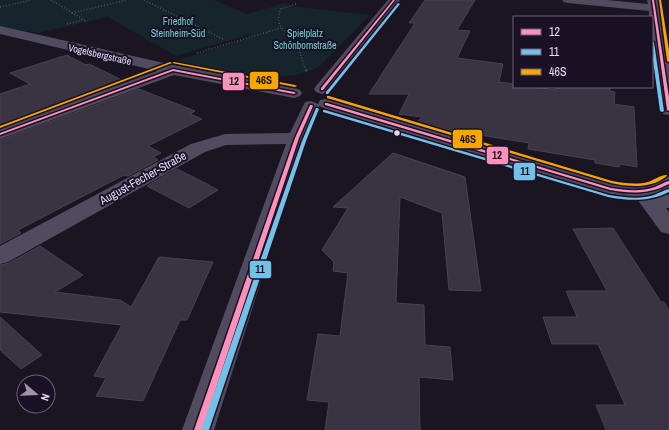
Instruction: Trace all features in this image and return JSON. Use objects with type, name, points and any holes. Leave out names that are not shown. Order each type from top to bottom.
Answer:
[{"type":"street","points":[[198,430],[297,138],[313,96],[394,0]]},
{"type":"street","points":[[568,0],[654,4],[666,61],[669,110]]},
{"type":"street","name":"Vogelsbergstraße","points":[[0,30],[172,70],[313,96],[344,110],[589,184],[609,189],[644,194],[669,202]]},
{"type":"street","points":[[0,134],[172,70]]},
{"type":"street","name":"August-Fecher-Straße","points":[[0,256],[198,148],[225,140],[297,138]]},
{"type":"street","points":[[669,182],[657,190],[644,194],[669,227]]},
{"type":"path","points":[[0,7],[31,0]]},
{"type":"path","points":[[51,0],[87,22]]},
{"type":"path","points":[[72,13],[127,0]]},
{"type":"path","points":[[144,0],[223,39]]},
{"type":"path","points":[[296,4],[281,9],[277,16],[278,23],[280,28],[295,43],[313,96]]},
{"type":"path","points":[[197,52],[280,28]]},
{"type":"green space","points":[[0,0],[214,0],[247,14],[285,3],[291,6],[370,15],[321,65],[307,72],[289,76],[270,76],[228,72],[172,62],[253,37],[248,35],[176,56],[108,17],[38,33],[0,27]]},
{"type":"building","points":[[425,0],[475,0],[457,30],[470,31],[457,58],[503,64],[499,82],[513,84],[513,88],[541,88],[556,90],[556,88],[610,88],[610,91],[615,92],[614,104],[634,107],[637,167],[620,164],[619,167],[595,163],[595,160],[528,149],[529,143],[418,125],[415,124],[422,117],[399,114],[409,94],[369,94],[415,23],[409,23]]},
{"type":"building","points":[[67,55],[86,65],[89,64],[124,81],[0,126],[0,94],[30,84],[10,73]]},
{"type":"building","points":[[139,89],[195,111],[190,114],[202,119],[148,146],[161,153],[153,157],[158,160],[128,176],[124,175],[18,230],[21,233],[0,244],[0,140]]},
{"type":"building","points":[[393,153],[465,177],[481,291],[449,290],[442,213],[400,197],[396,303],[424,305],[425,345],[450,347],[453,380],[419,377],[420,430],[325,430],[329,402],[307,400],[318,334],[340,336],[348,273],[333,271],[334,262],[322,250],[348,208],[333,207]]},
{"type":"building","points":[[177,169],[218,190],[189,208],[147,186]]},
{"type":"building","points":[[613,228],[661,302],[664,302],[669,311],[669,430],[606,430],[596,405],[625,405],[598,344],[552,344],[543,317],[577,317],[566,291],[607,291],[573,229]]},
{"type":"building","points":[[40,246],[83,275],[55,292],[120,300],[131,307],[159,257],[213,262],[187,320],[180,320],[143,401],[96,396],[106,378],[94,376],[122,325],[0,312],[0,265],[9,263]]},
{"type":"building","points":[[0,317],[42,355],[21,369],[0,350]]},
{"type":"transit line","name":"12","points":[[322,89],[394,0]]},
{"type":"transit line","name":"12","points":[[653,0],[669,110]]},
{"type":"transit line","name":"46S","points":[[660,0],[669,61]]},
{"type":"transit line","name":"11","points":[[327,93],[399,4]]},
{"type":"transit line","name":"11","points":[[653,49],[662,111]]},
{"type":"transit line","name":"46S","points":[[0,127],[171,63]]},
{"type":"transit line","name":"46S","points":[[174,63],[295,86]]},
{"type":"transit line","name":"12","points":[[173,70],[294,93]]},
{"type":"transit line","name":"12","points":[[0,134],[173,70]]},
{"type":"transit line","name":"46S","points":[[328,97],[611,182],[639,185],[659,180],[665,176]]},
{"type":"transit line","name":"12","points":[[326,104],[610,189],[640,192],[655,189],[669,182]]},
{"type":"transit line","name":"12","points":[[198,430],[297,138],[311,106]]},
{"type":"transit line","name":"11","points":[[205,430],[304,141],[317,109]]},
{"type":"transit line","name":"11","points":[[324,111],[608,196],[639,199],[654,197],[669,190]]},
{"type":"park label","name":"Friedhof Steinheim-Süd","points":[[178,26]]},
{"type":"park label","name":"Spielplatz Schönbornstraße","points":[[305,38]]}]
